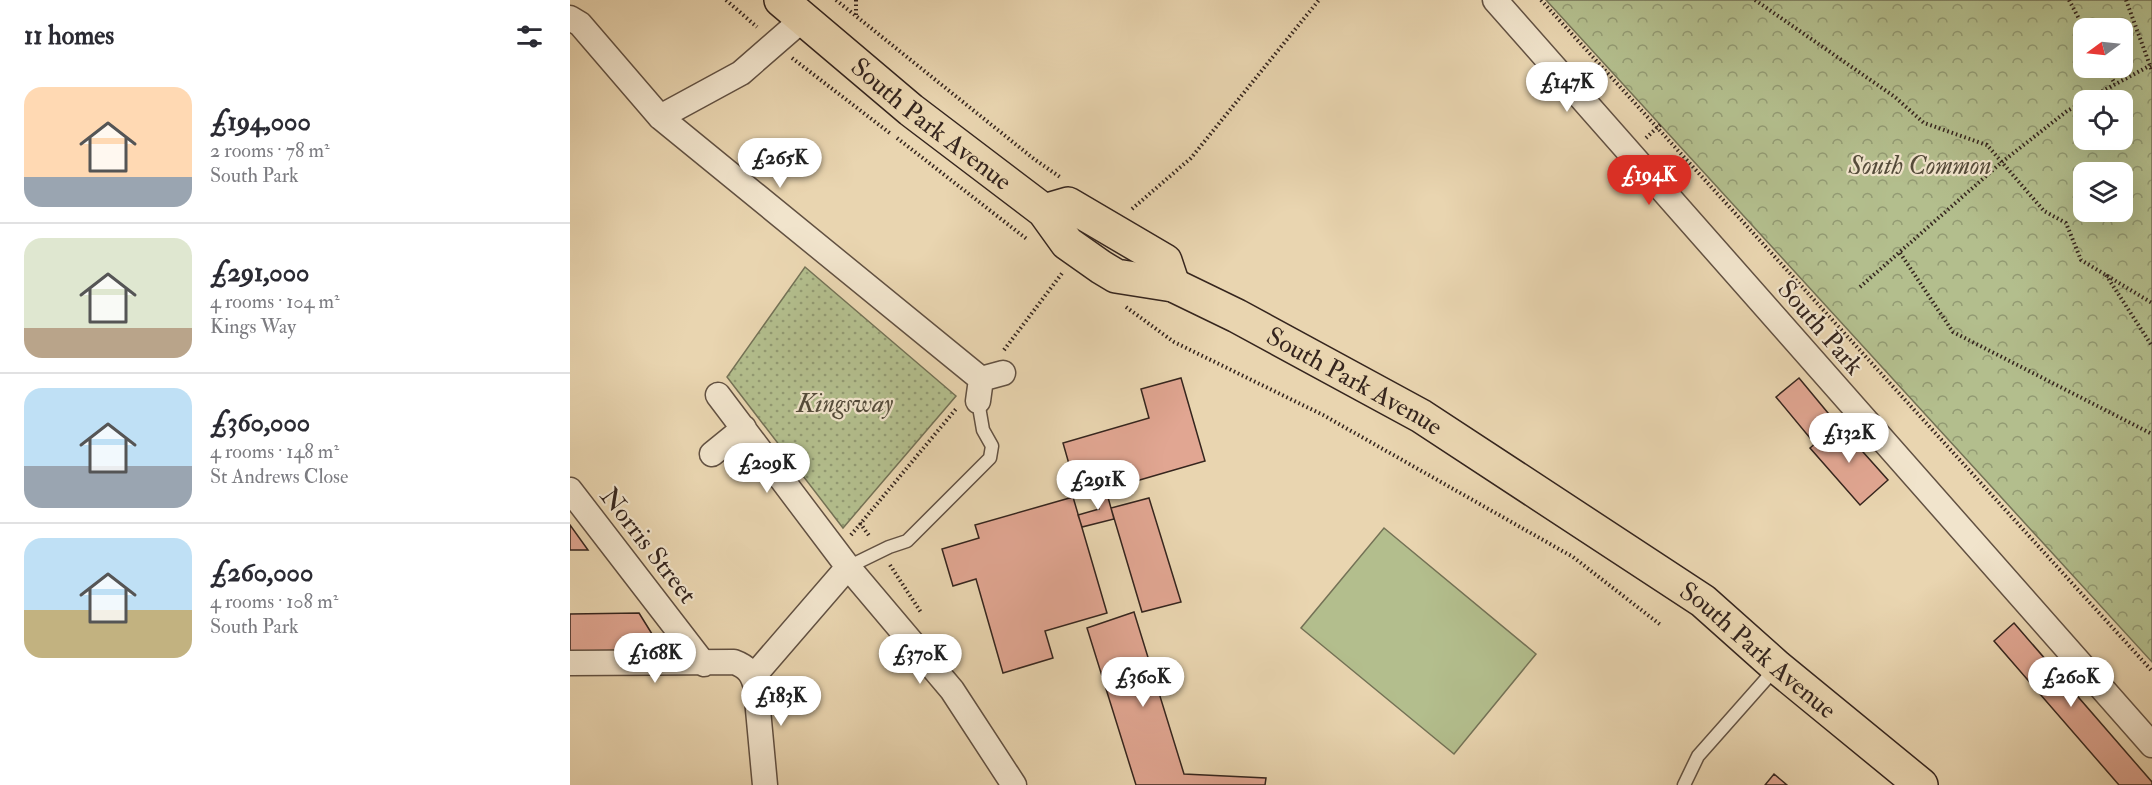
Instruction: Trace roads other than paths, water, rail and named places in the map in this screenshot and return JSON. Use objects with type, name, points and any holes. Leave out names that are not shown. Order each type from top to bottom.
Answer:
[{"type":"main road","name":"South Park Avenue","points":[[792,10],[920,117],[1044,211],[1067,243],[1116,276],[1173,285],[1237,316],[1421,416],[1703,601],[1777,667],[1921,785]]},
{"type":"street","name":"South Park","points":[[1495,0],[2152,745]]},
{"type":"street","points":[[660,117],[741,73],[792,10]]},
{"type":"street","points":[[570,18],[580,24],[660,117],[987,384]]},
{"type":"street","points":[[718,395],[848,567],[952,690],[1014,785]]},
{"type":"street","points":[[712,454],[744,428]]},
{"type":"street","name":"Norris Street","points":[[573,496],[704,664]]},
{"type":"street","points":[[753,677],[848,567]]},
{"type":"street","points":[[570,663],[704,664],[734,662],[745,666],[753,677],[765,785]]},
{"type":"lane","points":[[848,567],[907,541],[990,458],[992,446],[983,430],[987,384]]},
{"type":"lane","points":[[1683,785],[1698,756],[1777,667]]},
{"type":"park label","name":"South Common","points":[[1920,165]]},
{"type":"park label","name":"Kingsway","points":[[845,403]]}]
